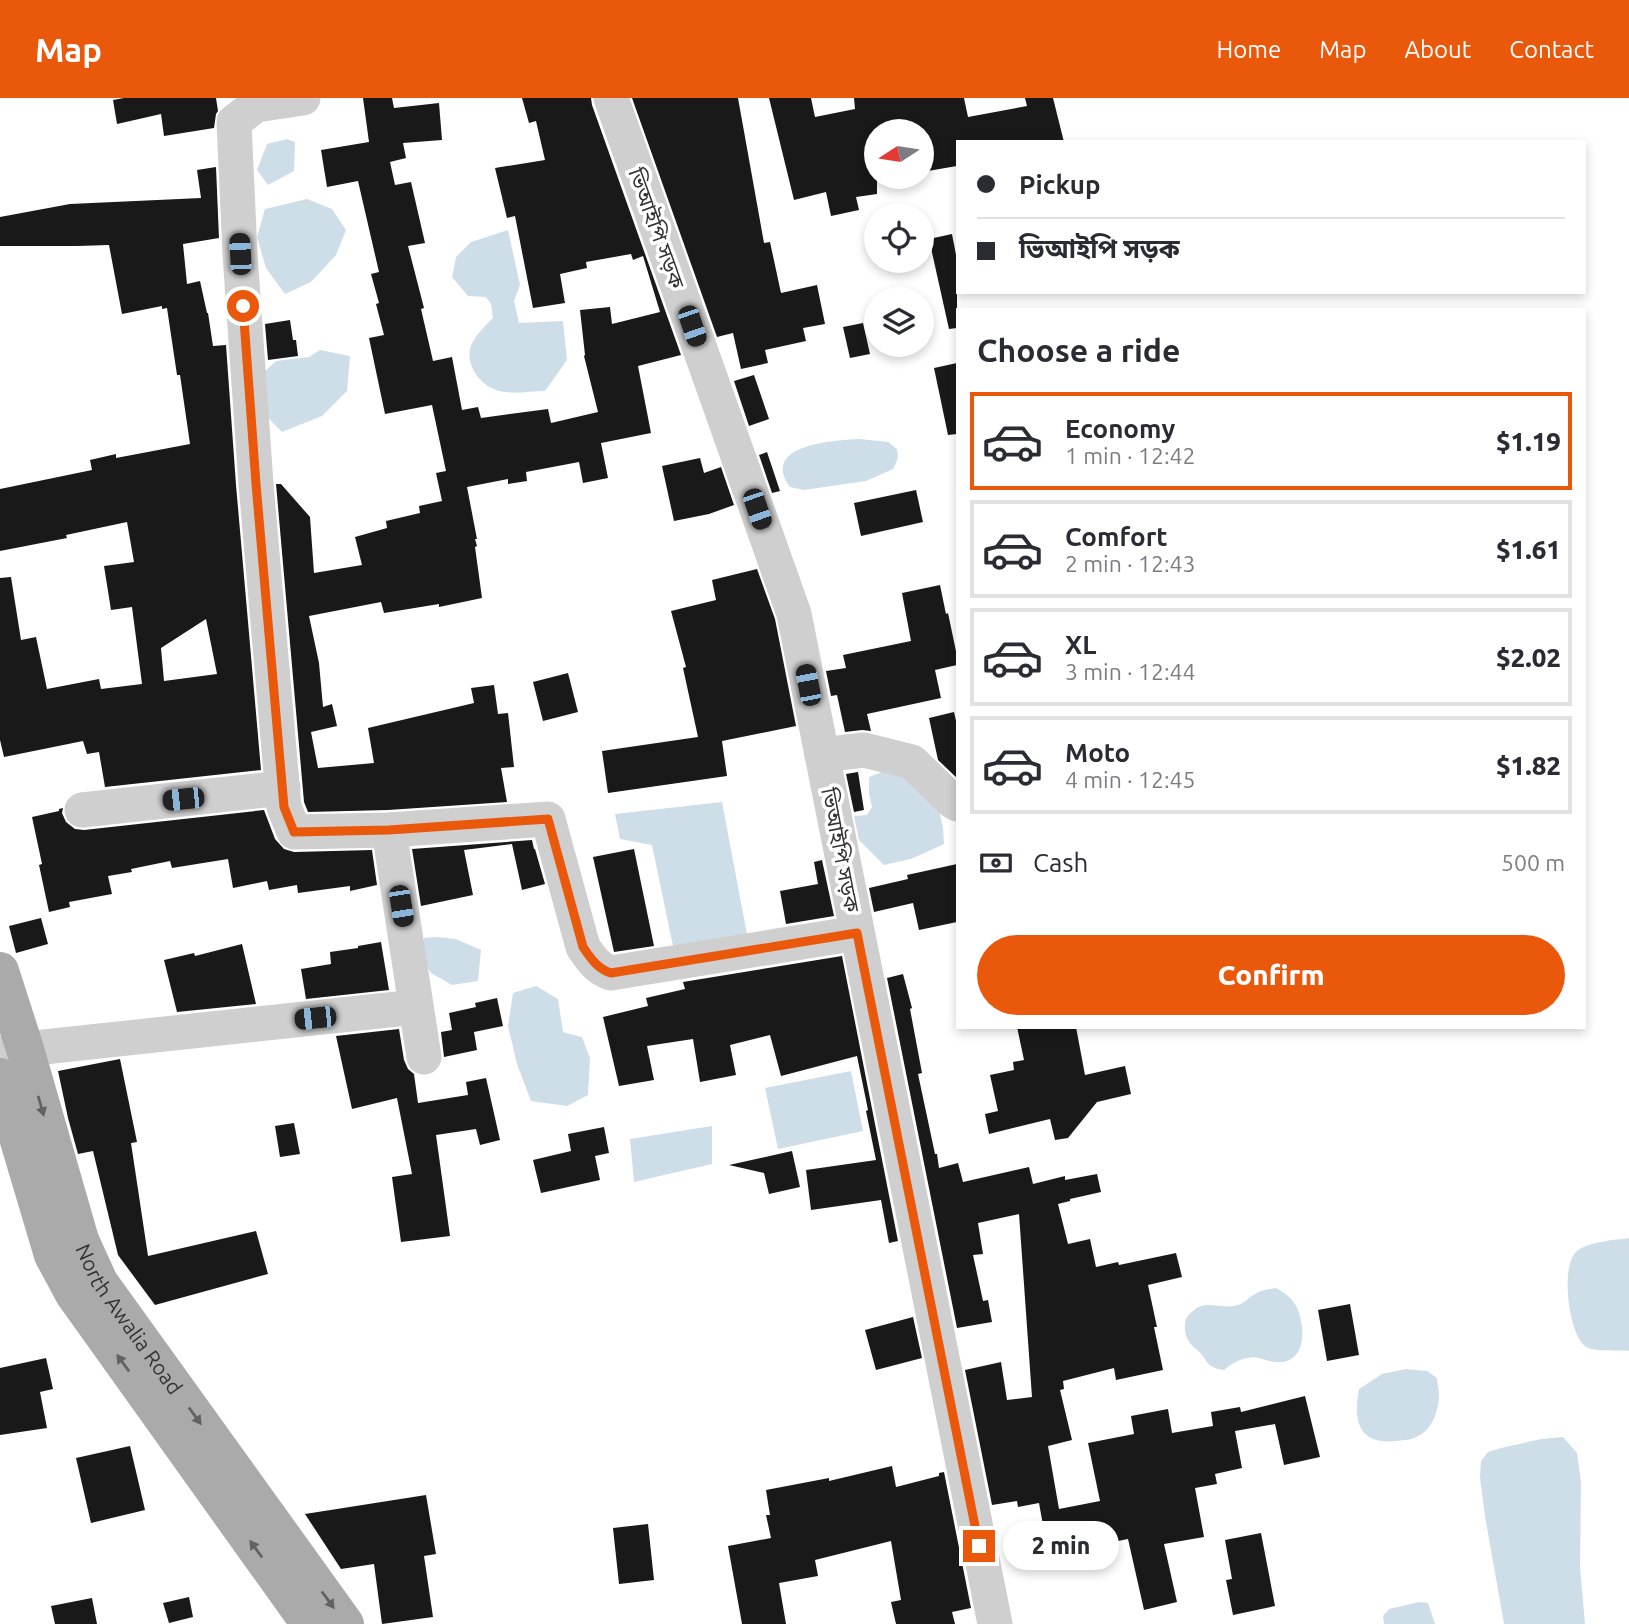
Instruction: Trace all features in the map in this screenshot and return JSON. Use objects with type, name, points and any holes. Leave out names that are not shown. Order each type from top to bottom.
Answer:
[{"type":"main road","name":"North Awalia Road","points":[[0,971],[12,1051],[80,1240],[99,1282],[345,1624]]},
{"type":"main road","name":"North Awalia Road","points":[[0,1077],[53,1255],[74,1294],[310,1624]]},
{"type":"street","points":[[303,98],[256,105],[234,121],[256,484],[284,807],[294,832],[389,830],[548,819],[583,947],[602,970],[611,973],[857,933]]},
{"type":"street","name":"ভিআইপি সড়ক","points":[[611,98],[794,614],[995,1624]]},
{"type":"street","points":[[822,755],[864,750],[912,762],[956,803]]},
{"type":"street","points":[[82,810],[282,788]]},
{"type":"street","points":[[389,830],[424,1057]]},
{"type":"street","points":[[12,1051],[416,1007]]},
{"type":"shaded area","points":[[287,139],[295,142],[294,171],[268,185],[257,170],[267,144]]},
{"type":"shaded area","points":[[307,199],[332,209],[346,230],[336,255],[311,282],[285,294],[266,268],[257,237],[265,209]]},
{"type":"shaded area","points":[[508,230],[520,285],[514,301],[519,323],[563,321],[567,360],[545,391],[515,393],[498,390],[478,378],[471,364],[470,349],[493,318],[491,304],[486,297],[468,296],[452,277],[456,257],[471,242]]},
{"type":"shaded area","points":[[320,350],[350,356],[347,391],[322,416],[282,432],[265,415],[263,373],[276,361],[309,357]]},
{"type":"shaded area","points":[[860,439],[888,442],[897,449],[898,458],[893,469],[866,481],[804,490],[790,487],[783,473],[784,462],[792,454],[818,444]]},
{"type":"shaded area","points":[[887,770],[916,779],[937,801],[944,844],[911,859],[884,865],[859,840],[854,816],[867,815],[872,807],[869,777]]},
{"type":"shaded area","points":[[722,802],[747,934],[673,946],[652,845],[620,839],[615,814]]},
{"type":"shaded area","points":[[424,938],[456,939],[481,950],[478,981],[452,985],[431,973],[423,950]]},
{"type":"shaded area","points":[[536,986],[558,999],[563,1032],[582,1037],[590,1058],[588,1095],[567,1106],[531,1101],[517,1064],[508,1026],[513,993]]},
{"type":"shaded area","points":[[851,1071],[863,1131],[778,1149],[765,1088]]},
{"type":"shaded area","points":[[712,1126],[712,1164],[634,1182],[630,1139]]},
{"type":"shaded area","points":[[1629,1238],[1629,1351],[1590,1349],[1580,1340],[1571,1315],[1568,1284],[1572,1258],[1587,1245]]},
{"type":"shaded area","points":[[1276,1288],[1293,1301],[1300,1315],[1301,1346],[1287,1361],[1244,1359],[1224,1370],[1217,1369],[1209,1365],[1189,1342],[1185,1333],[1185,1321],[1197,1308],[1208,1305],[1238,1305],[1253,1295]]},
{"type":"shaded area","points":[[1406,1369],[1427,1371],[1437,1378],[1439,1401],[1434,1419],[1423,1433],[1413,1438],[1384,1441],[1366,1435],[1358,1421],[1359,1389],[1382,1374]]},
{"type":"shaded area","points":[[1563,1437],[1577,1453],[1581,1482],[1580,1567],[1585,1624],[1504,1624],[1485,1516],[1480,1478],[1481,1461],[1488,1452],[1501,1448]]},
{"type":"shaded area","points":[[1419,1602],[1428,1603],[1435,1624],[1384,1624],[1383,1616],[1389,1609]]},
{"type":"building","points":[[216,98],[218,111],[214,128],[164,136],[161,114],[117,124],[113,100]]},
{"type":"building","points":[[363,98],[392,98],[394,108],[439,103],[442,140],[403,143],[406,158],[390,162],[395,185],[411,182],[425,243],[408,246],[424,308],[421,309],[433,361],[452,357],[462,410],[478,407],[481,418],[548,409],[551,423],[598,412],[584,356],[580,310],[610,307],[612,324],[660,312],[643,256],[633,260],[631,254],[586,262],[587,268],[560,274],[565,303],[533,308],[515,216],[507,218],[495,168],[545,160],[536,121],[529,123],[522,98],[591,98],[681,355],[638,366],[651,433],[601,443],[608,478],[583,483],[579,462],[526,472],[527,481],[508,484],[508,479],[467,487],[477,539],[475,547],[482,598],[439,607],[439,604],[384,613],[381,602],[309,616],[319,663],[323,707],[332,704],[337,726],[311,732],[318,768],[374,763],[368,728],[474,703],[471,688],[494,685],[498,714],[508,713],[514,767],[501,768],[507,802],[308,812],[304,802],[276,484],[281,484],[310,517],[314,573],[362,565],[355,537],[387,528],[386,521],[420,513],[419,506],[442,501],[436,473],[446,471],[432,405],[385,414],[369,338],[384,335],[371,274],[379,272],[358,181],[327,187],[321,150],[369,142]]},
{"type":"building","points":[[632,98],[738,98],[764,243],[770,242],[781,293],[817,285],[825,324],[803,328],[806,341],[765,350],[768,363],[741,369],[733,333],[717,337]]},
{"type":"building","points":[[769,98],[811,98],[815,117],[855,109],[854,98],[964,98],[968,117],[1027,106],[1025,98],[1053,98],[1064,140],[956,140],[956,166],[934,170],[934,119],[864,119],[864,189],[877,189],[877,194],[856,197],[859,210],[831,216],[826,192],[794,200]]},
{"type":"building","points":[[216,167],[219,238],[183,244],[187,284],[200,281],[213,346],[226,345],[261,770],[105,787],[99,752],[87,754],[83,741],[4,757],[0,740],[0,578],[11,577],[21,640],[36,637],[47,689],[99,679],[101,689],[142,684],[132,607],[111,610],[104,566],[134,562],[127,522],[66,535],[67,538],[0,551],[0,489],[92,470],[90,460],[116,454],[116,458],[190,444],[180,375],[177,375],[167,308],[162,309],[162,306],[122,314],[109,245],[0,246],[0,217],[70,204],[201,198],[197,170]],"holes":[[[206,619],[217,674],[164,681],[161,648]]]},
{"type":"building","points":[[952,234],[956,255],[957,308],[956,328],[949,329],[934,262],[934,238]]},
{"type":"building","points":[[290,320],[298,356],[268,360],[265,324]]},
{"type":"building","points":[[863,323],[864,355],[850,358],[843,327]]},
{"type":"building","points":[[956,363],[956,434],[948,435],[934,368]]},
{"type":"building","points":[[754,375],[769,419],[749,426],[734,381]]},
{"type":"building","points":[[767,452],[780,491],[772,493],[759,455]]},
{"type":"building","points":[[700,458],[704,473],[721,467],[734,505],[709,514],[674,521],[662,466]]},
{"type":"building","points":[[916,490],[923,522],[861,536],[854,503]]},
{"type":"building","points":[[757,569],[775,619],[796,726],[722,741],[727,776],[608,793],[602,751],[698,737],[683,668],[686,667],[671,611],[716,600],[712,580]]},
{"type":"building","points":[[940,585],[956,651],[956,665],[935,670],[941,698],[867,714],[871,731],[845,732],[837,695],[831,696],[826,671],[846,668],[843,655],[911,641],[902,593]]},
{"type":"building","points":[[568,673],[578,712],[543,721],[533,682]]},
{"type":"building","points":[[954,712],[956,777],[938,760],[929,718]]},
{"type":"building","points":[[858,772],[864,810],[854,812],[846,774]]},
{"type":"building","points":[[63,808],[66,822],[75,829],[84,830],[264,810],[275,839],[284,849],[294,852],[372,850],[377,885],[350,891],[350,886],[298,893],[297,885],[269,890],[267,881],[233,888],[228,859],[172,868],[170,861],[108,876],[112,894],[69,902],[70,907],[49,912],[32,817]]},
{"type":"building","points":[[532,840],[545,884],[522,890],[512,844],[464,850],[473,895],[421,906],[412,849]]},
{"type":"building","points":[[634,849],[654,946],[614,952],[593,857]]},
{"type":"building","points":[[822,860],[834,916],[786,924],[780,891],[818,884],[814,862]]},
{"type":"building","points":[[956,864],[956,922],[919,930],[913,903],[874,912],[869,888],[908,879],[907,875]]},
{"type":"building","points":[[41,918],[48,944],[16,953],[9,926]]},
{"type":"building","points":[[381,942],[389,990],[306,999],[301,969],[331,964],[330,952]]},
{"type":"building","points":[[242,944],[256,1004],[177,1012],[164,960],[194,953],[195,956]]},
{"type":"building","points":[[842,956],[898,1241],[889,1243],[881,1200],[811,1210],[806,1170],[876,1160],[857,1056],[781,1076],[770,1035],[730,1045],[736,1075],[700,1082],[693,1039],[647,1046],[654,1080],[619,1086],[603,1017],[648,1006],[646,998],[685,989],[683,982]]},
{"type":"building","points":[[903,974],[912,1008],[910,1009],[922,1073],[918,1074],[939,1168],[958,1163],[963,1182],[1029,1167],[1033,1184],[1065,1176],[1065,1180],[1097,1174],[1101,1192],[1058,1204],[1068,1244],[1090,1239],[1096,1267],[1176,1253],[1182,1277],[1148,1285],[1163,1370],[1116,1380],[1114,1368],[1063,1381],[1064,1389],[1060,1390],[1072,1440],[1048,1446],[1059,1509],[1100,1501],[1088,1443],[1134,1434],[1131,1416],[1168,1409],[1172,1433],[1213,1426],[1211,1412],[1240,1407],[1241,1412],[1305,1396],[1320,1457],[1284,1465],[1275,1424],[1235,1431],[1242,1468],[1215,1474],[1217,1484],[1195,1488],[1204,1537],[1164,1544],[1177,1602],[1144,1610],[1128,1539],[1049,1558],[1039,1503],[1018,1507],[1017,1501],[992,1505],[965,1370],[1001,1362],[1007,1400],[1032,1397],[1019,1214],[978,1223],[983,1254],[973,1255],[983,1301],[988,1300],[992,1322],[957,1328],[887,978]]},
{"type":"building","points":[[497,998],[503,1026],[474,1032],[477,1050],[444,1057],[441,1032],[452,1030],[449,1013],[476,1007],[475,1003]]},
{"type":"building","points":[[399,1029],[404,1060],[414,1074],[418,1103],[468,1095],[466,1082],[486,1078],[500,1140],[480,1145],[476,1129],[436,1135],[450,1236],[401,1242],[392,1177],[412,1174],[397,1098],[352,1109],[336,1036]]},
{"type":"building","points":[[1017,1029],[1076,1029],[1085,1075],[1125,1066],[1131,1094],[1097,1102],[1068,1138],[1055,1140],[1050,1119],[989,1134],[985,1114],[998,1111],[990,1075],[1014,1070],[1013,1062],[1024,1060]]},
{"type":"building","points":[[120,1059],[137,1142],[131,1143],[148,1256],[256,1231],[268,1274],[155,1305],[118,1255],[93,1151],[78,1154],[58,1071]]},
{"type":"building","points":[[294,1123],[300,1154],[280,1157],[275,1126]]},
{"type":"building","points":[[604,1127],[609,1153],[595,1156],[600,1180],[541,1193],[533,1160],[571,1151],[568,1134]]},
{"type":"building","points":[[792,1151],[800,1187],[769,1194],[764,1173],[729,1165]]},
{"type":"building","points":[[1350,1304],[1359,1355],[1327,1361],[1318,1310]]},
{"type":"building","points":[[913,1317],[922,1358],[876,1370],[865,1330]]},
{"type":"building","points":[[46,1358],[53,1389],[40,1392],[47,1428],[0,1435],[0,1368]]},
{"type":"building","points":[[130,1446],[145,1510],[91,1523],[76,1458]]},
{"type":"building","points":[[892,1466],[896,1487],[939,1476],[939,1473],[944,1472],[971,1608],[952,1612],[955,1624],[896,1624],[891,1602],[901,1600],[891,1541],[815,1560],[818,1576],[779,1583],[786,1624],[742,1624],[728,1546],[771,1538],[766,1515],[770,1515],[766,1490],[829,1478],[829,1481]]},
{"type":"building","points":[[426,1495],[436,1554],[424,1556],[433,1617],[382,1624],[374,1564],[341,1569],[305,1514]]},
{"type":"building","points":[[648,1524],[654,1580],[619,1584],[613,1528]]},
{"type":"building","points":[[1261,1533],[1275,1606],[1233,1615],[1226,1580],[1232,1579],[1225,1540]]},
{"type":"building","points":[[189,1597],[193,1617],[169,1623],[163,1603]]},
{"type":"building","points":[[92,1598],[97,1624],[55,1624],[51,1606]]},
{"type":"route","points":[[243,306],[284,807],[294,832],[389,830],[548,819],[583,947],[602,970],[611,973],[857,933],[979,1546]]}]
